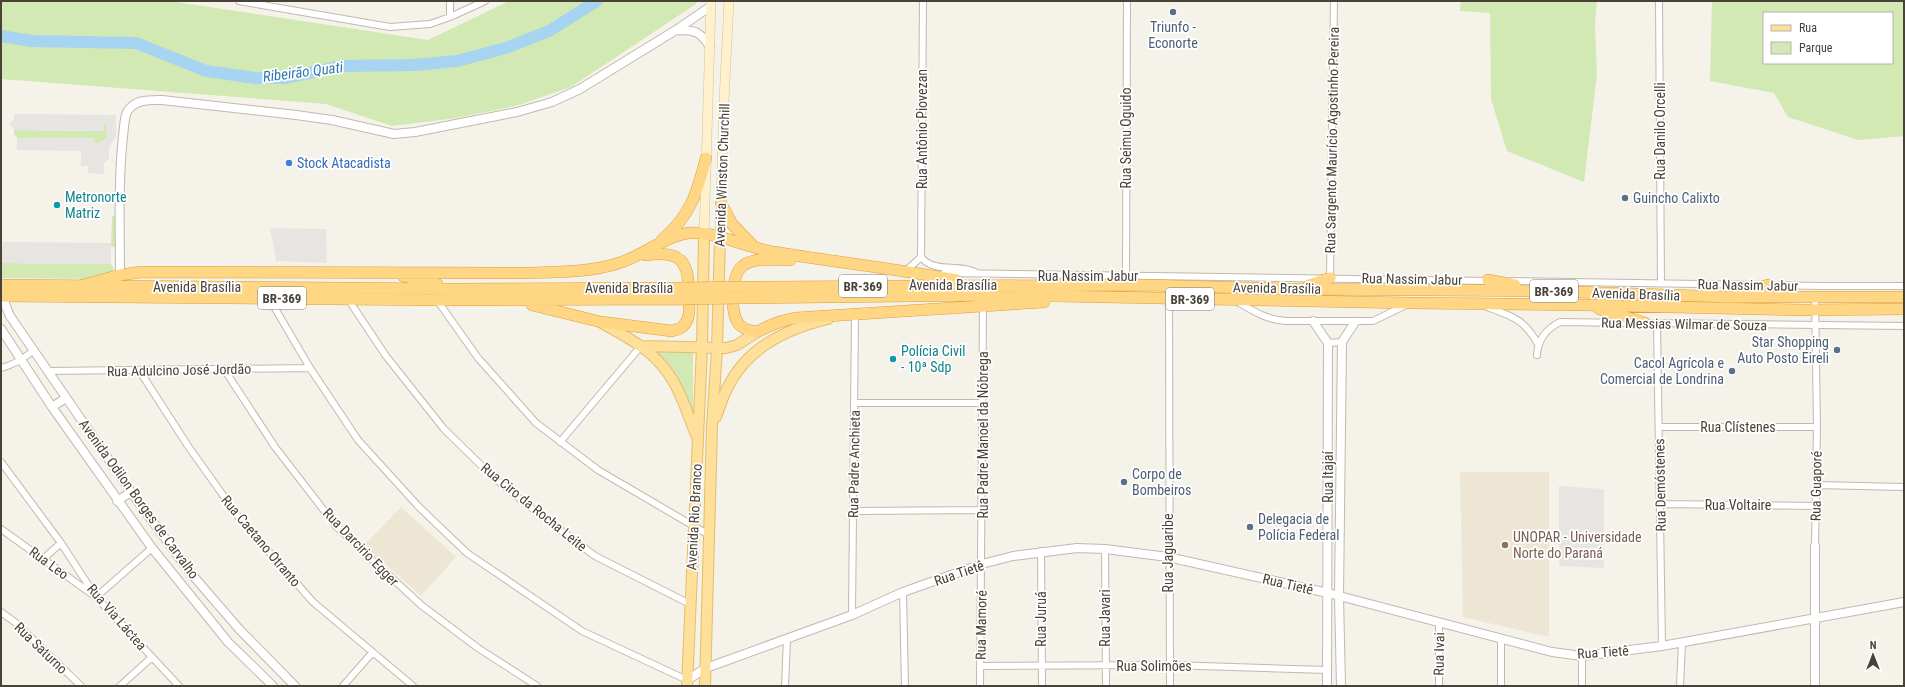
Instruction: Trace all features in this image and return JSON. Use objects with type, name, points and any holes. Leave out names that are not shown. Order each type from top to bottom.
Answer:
[{"type":"highway","points":[[650,250],[669,233],[684,215],[696,195],[706,158]]},
{"type":"highway","points":[[722,203],[732,224],[755,248]]},
{"type":"highway","points":[[80,286],[120,275],[141,272],[523,273],[582,270],[619,264],[680,235],[695,233],[704,234],[755,248],[907,270],[986,285]]},
{"type":"highway","points":[[508,300],[601,322],[672,331],[682,327],[686,322],[690,310],[689,278],[685,265],[677,258],[665,254],[636,256]]},
{"type":"highway","points":[[824,259],[756,261],[749,262],[739,270],[735,280],[733,304],[735,315],[743,327],[757,332],[784,319],[1110,298]]},
{"type":"highway","points":[[385,272],[455,289]]},
{"type":"highway","points":[[1293,289],[1330,278]]},
{"type":"highway","points":[[1488,280],[1545,291]]},
{"type":"highway","name":"Avenida Brasília","points":[[1,285],[455,289],[1143,285],[1293,289],[1545,291],[1731,298],[1904,297]]},
{"type":"highway","points":[[1731,298],[1768,285]]},
{"type":"highway","name":"Avenida Brasília","points":[[3,296],[508,300],[984,295],[1815,310],[1904,309]]},
{"type":"highway","points":[[1583,305],[1645,323]]},
{"type":"main road","name":"Avenida Winston Churchill","points":[[717,349],[724,100],[729,1]]},
{"type":"main road","name":"Avenida Winston Churchill","points":[[702,348],[711,4]]},
{"type":"main road","points":[[712,426],[730,383],[745,362],[759,349],[781,334],[852,314]]},
{"type":"main road","points":[[601,322],[641,346],[658,361],[667,372],[684,403],[698,439]]},
{"type":"main road","points":[[641,346],[717,349],[736,345],[757,332]]},
{"type":"main road","name":"Avenida Rio Branco","points":[[687,683],[702,348]]},
{"type":"main road","name":"Avenida Rio Branco","points":[[705,686],[712,426],[717,349]]},
{"type":"street","points":[[239,1],[390,27],[430,24],[450,17],[485,1]]},
{"type":"street","points":[[450,1],[450,17]]},
{"type":"street","name":"Rua Antônio Piovezan","points":[[921,257],[923,1]]},
{"type":"street","name":"Rua Seimu Oguido","points":[[1126,276],[1127,1]]},
{"type":"street","name":"Rua Sargento Maurício Agostinho Pereira","points":[[1330,278],[1334,1]]},
{"type":"street","name":"Rua Danilo Orcelli","points":[[1659,1],[1661,284]]},
{"type":"street","points":[[120,275],[121,155],[124,126],[126,113],[129,109],[144,100],[162,100],[296,115],[332,120],[394,134],[415,132],[517,112],[552,102],[580,89],[676,30],[711,4]]},
{"type":"street","points":[[676,30],[690,30],[701,34],[710,46]]},
{"type":"street","points":[[907,270],[921,257],[931,266],[966,268],[978,274]]},
{"type":"street","name":"Rua Nassim Jabur","points":[[921,273],[1488,280],[1661,284],[1904,286]]},
{"type":"street","name":"Rua Guaporé","points":[[1814,286],[1817,427],[1815,686]]},
{"type":"street","name":"Avenida Odilon Borges de Carvalho","points":[[3,296],[4,304],[10,316],[33,351],[131,492],[189,571],[239,629],[291,685]]},
{"type":"street","points":[[269,298],[310,368],[358,440],[419,507],[467,553],[582,631],[687,683]]},
{"type":"street","name":"Rua Ciro da Rocha Leite","points":[[348,299],[386,356],[444,429],[493,477],[595,556],[690,604]]},
{"type":"street","name":"Rua Jaguaribe","points":[[1169,299],[1168,557],[1170,686]]},
{"type":"street","points":[[436,300],[478,358],[536,423],[598,470],[709,535]]},
{"type":"street","points":[[1235,300],[1259,315],[1273,320],[1313,322],[1355,322],[1377,320],[1409,303]]},
{"type":"street","points":[[1476,303],[1514,316],[1527,328],[1538,344],[1538,355]]},
{"type":"street","name":"Rua Padre Manoel da Nóbrega","points":[[982,564],[983,306]]},
{"type":"street","name":"Rua Padre Anchieta","points":[[852,314],[855,403],[852,615]]},
{"type":"street","points":[[1313,322],[1328,343],[1342,342],[1355,322]]},
{"type":"street","name":"Rua Messias Wilmar de Souza","points":[[1538,344],[1547,330],[1560,322],[1904,326]]},
{"type":"street","name":"Rua Demóstenes","points":[[1657,324],[1661,504],[1662,646]]},
{"type":"street","name":"Avenida Odilon Borges de Carvalho","points":[[1,329],[52,407],[117,501],[152,548],[228,642],[274,686]]},
{"type":"street","name":"Rua Itajaí","points":[[1341,686],[1339,596],[1342,342]]},
{"type":"street","name":"Rua Itajaí","points":[[1327,686],[1328,343]]},
{"type":"street","points":[[560,442],[641,346]]},
{"type":"street","points":[[1,368],[11,366],[33,351]]},
{"type":"street","name":"Rua Adulcino José Jordão","points":[[48,371],[310,368]]},
{"type":"street","name":"Rua Darcirio Egger","points":[[224,369],[275,447],[336,526],[421,606],[478,648],[537,686]]},
{"type":"street","name":"Rua Caetano Otranto","points":[[140,370],[188,446],[240,520],[313,602],[413,686]]},
{"type":"street","points":[[52,407],[66,398]]},
{"type":"street","points":[[855,403],[982,404]]},
{"type":"street","name":"Rua Clístenes","points":[[1659,427],[1817,427]]},
{"type":"street","name":"Rua Via Láctea","points":[[1,462],[62,543],[96,597],[151,658],[179,686]]},
{"type":"street","points":[[1816,485],[1904,487]]},
{"type":"street","points":[[117,501],[131,492]]},
{"type":"street","name":"Rua Voltaire","points":[[1661,504],[1816,506]]},
{"type":"street","points":[[854,511],[983,510]]},
{"type":"street","name":"Rua Leo","points":[[1,529],[96,597]]},
{"type":"street","points":[[43,559],[62,543]]},
{"type":"street","points":[[96,597],[152,548]]},
{"type":"street","name":"Rua Tietê","points":[[687,683],[706,668],[852,615],[903,592],[982,564],[1013,556],[1077,548],[1104,549],[1168,557],[1328,593],[1552,652],[1582,656],[1682,643],[1904,602]]},
{"type":"street","name":"Rua Javari","points":[[1104,549],[1106,686]]},
{"type":"street","name":"Rua Juruá","points":[[1041,552],[1042,686]]},
{"type":"street","name":"Rua Mamoré","points":[[980,686],[982,564]]},
{"type":"street","points":[[177,580],[189,571]]},
{"type":"street","points":[[903,592],[905,686]]},
{"type":"street","name":"Rua Saturno","points":[[1,612],[16,623],[80,686]]},
{"type":"street","name":"Rua Ivai","points":[[1438,686],[1439,622]]},
{"type":"street","points":[[785,686],[787,639]]},
{"type":"street","points":[[1501,639],[1501,686]]},
{"type":"street","points":[[1680,686],[1682,643]]},
{"type":"street","points":[[343,686],[372,653]]},
{"type":"street","points":[[1582,656],[1582,686]]},
{"type":"street","points":[[120,686],[151,658]]},
{"type":"street","name":"Rua Solimões","points":[[980,666],[1042,665],[1106,667],[1169,665],[1327,670]]},
{"type":"shaded area","points":[[14,114],[116,115],[116,137],[109,147],[109,159],[104,162],[104,174],[88,173],[88,166],[81,166],[81,151],[17,150],[17,138],[94,138],[94,143],[99,143],[107,138],[106,122],[104,123],[103,131],[14,130],[9,123],[14,120]]},
{"type":"shaded area","points":[[270,228],[326,229],[327,263],[276,261]]},
{"type":"shaded area","points":[[1,242],[111,243],[111,264],[1,263]]},
{"type":"shaded area","name":"UNOPAR - Universidade Norte do Paraná","points":[[1460,472],[1549,472],[1549,637],[1463,617]]},
{"type":"shaded area","points":[[1559,486],[1604,489],[1604,568],[1559,566]]},
{"type":"shaded area","points":[[401,507],[456,557],[421,596],[364,545]]},
{"type":"green space","points":[[1,1],[169,1],[428,40],[509,1],[696,1],[696,4],[571,87],[519,105],[457,118],[392,126],[326,104],[1,79]]},
{"type":"green space","points":[[1461,1],[1597,1],[1595,23],[1597,74],[1584,182],[1507,151],[1491,99],[1490,13],[1460,11]]},
{"type":"green space","points":[[1712,1],[1904,1],[1904,136],[1858,140],[1788,117],[1774,93],[1710,81]]},
{"type":"green space","points":[[106,122],[107,138],[99,143],[94,143],[93,138],[17,138],[14,134],[14,130],[103,131],[104,123]]},
{"type":"green space","points":[[109,158],[118,164],[116,248],[111,246],[112,216],[116,216],[116,164]]},
{"type":"green space","points":[[1,263],[111,264],[114,269],[111,273],[96,279],[1,278]]},
{"type":"green space","points":[[653,348],[693,353],[693,413],[678,379]]},
{"type":"waterway","name":"Ribeirão Quati","points":[[1,36],[32,41],[136,43],[206,71],[256,78],[286,78],[341,66],[414,65],[457,61],[506,48],[549,31],[597,1]]},
{"type":"place","name":"Triunfo - Econorte","points":[[1173,12]]},
{"type":"place","name":"Stock Atacadista","points":[[289,163]]},
{"type":"place","name":"Guincho Calixto","points":[[1625,198]]},
{"type":"place","name":"Metronorte Matriz","points":[[57,205]]},
{"type":"place","name":"Star Shopping Auto Posto Eireli","points":[[1837,350]]},
{"type":"place","name":"Polícia Civil - 10ª Sdp","points":[[893,359]]},
{"type":"place","name":"Cacol Agrícola e Comercial de Londrina","points":[[1732,371]]},
{"type":"place","name":"Corpo de Bombeiros","points":[[1124,482]]},
{"type":"place","name":"Delegacia de Polícia Federal","points":[[1250,527]]},
{"type":"place","name":"UNOPAR - Universidade Norte do Paraná","points":[[1505,545]]}]
